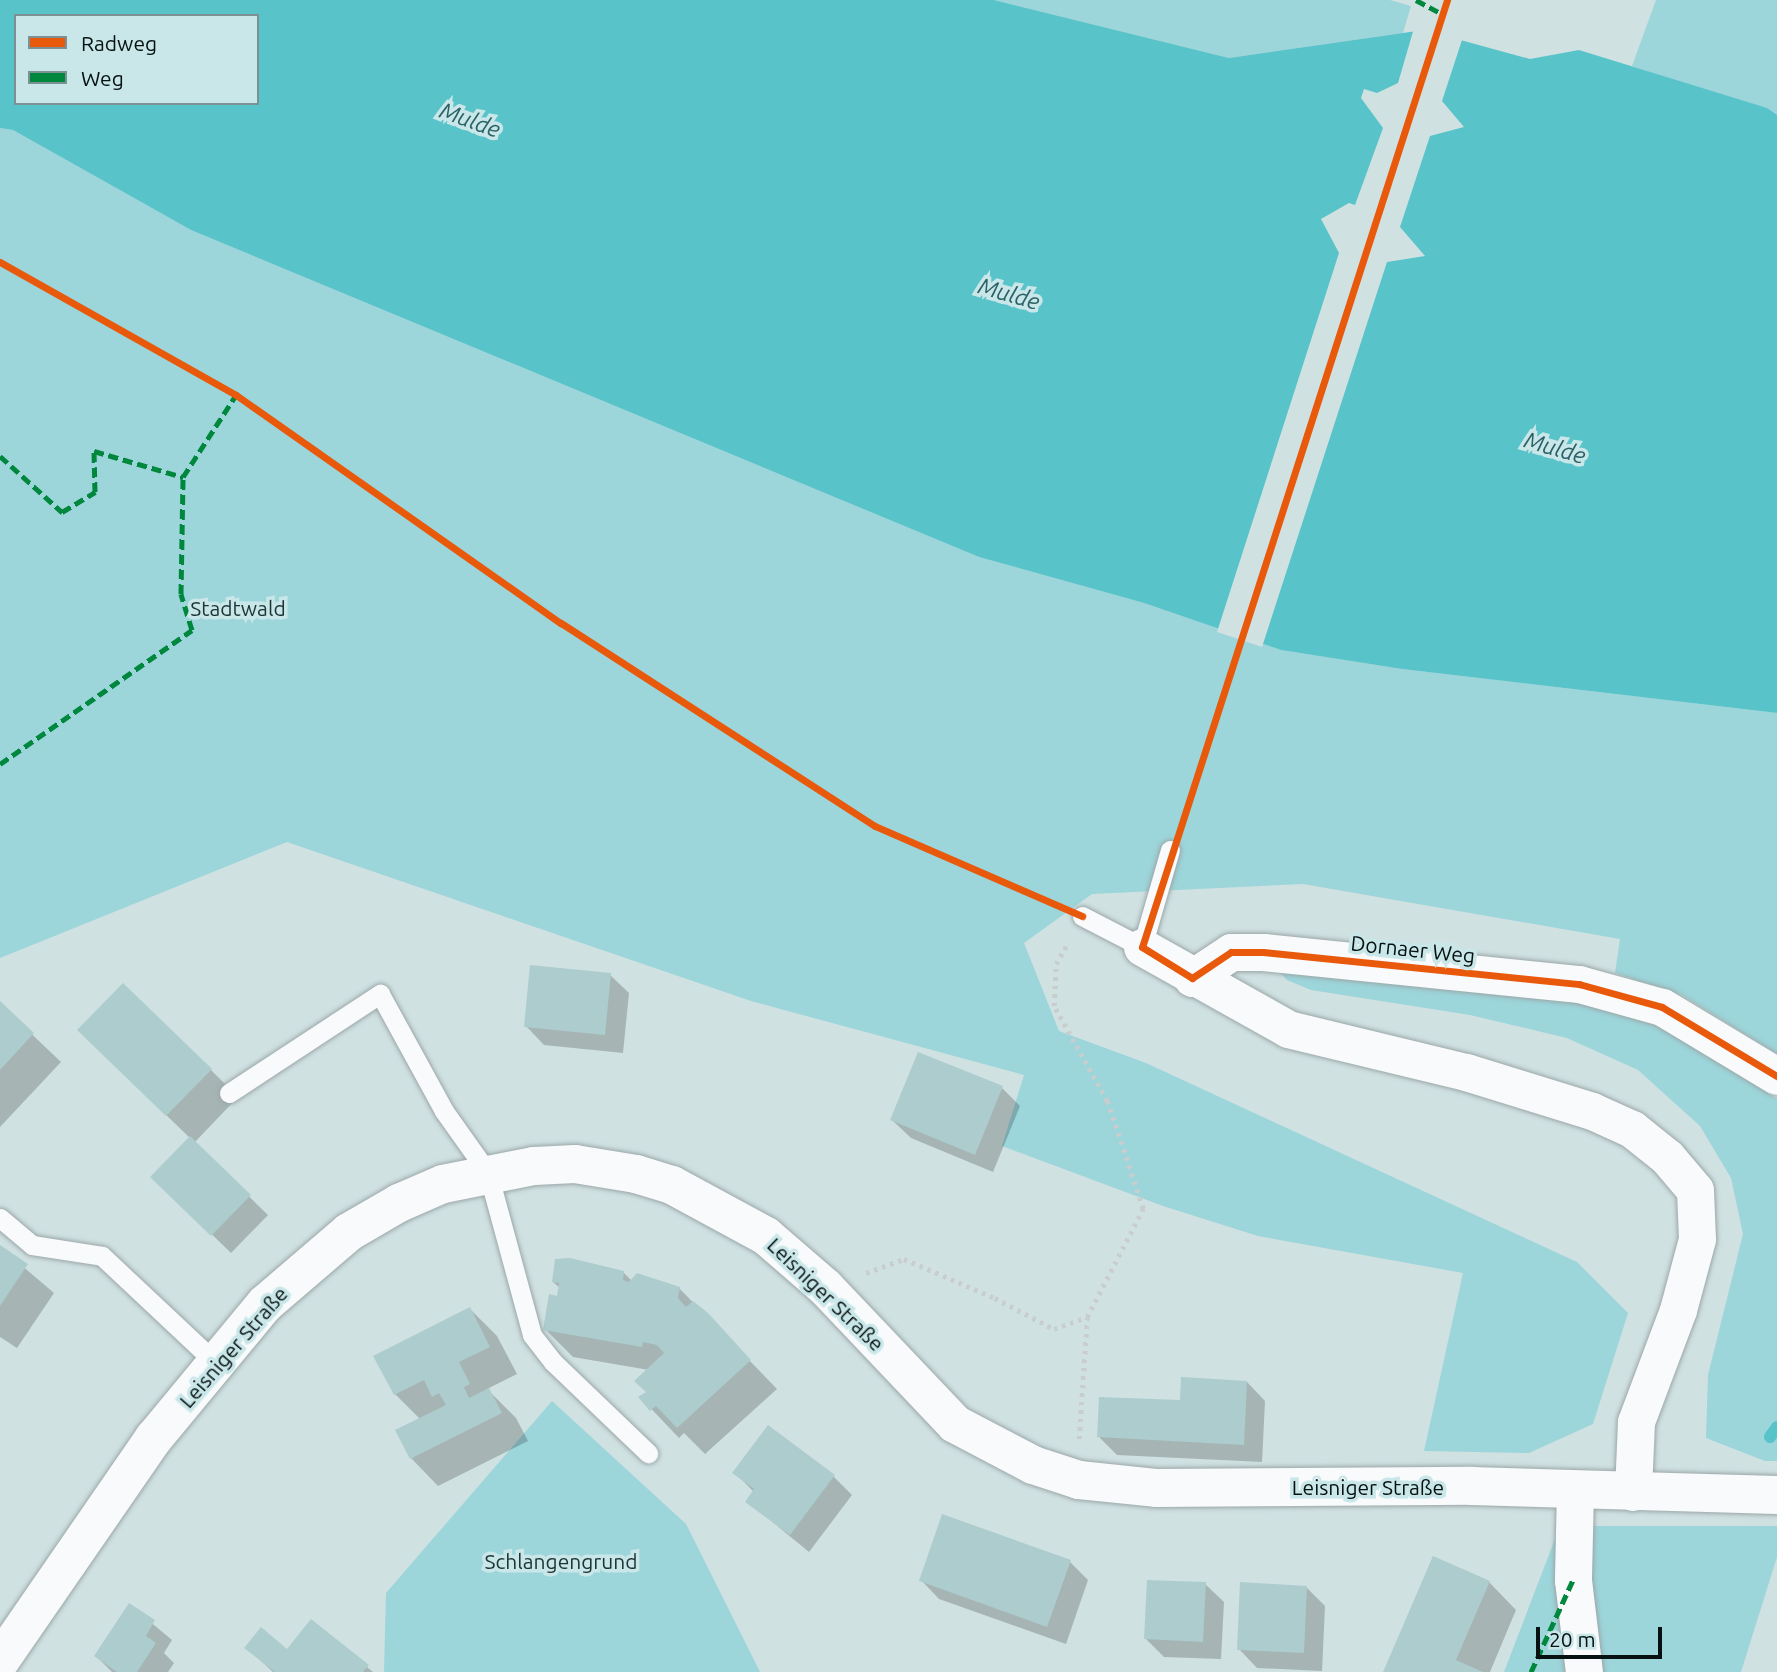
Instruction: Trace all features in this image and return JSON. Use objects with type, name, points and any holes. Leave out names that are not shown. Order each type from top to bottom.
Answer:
[{"type":"main road","name":"Leisniger Straße","points":[[0,1661],[154,1438],[265,1304],[349,1233],[443,1184],[488,1173],[575,1164],[672,1185],[766,1236],[826,1288],[955,1424],[1033,1465],[1079,1480],[1156,1488],[1575,1489],[1777,1494]]},
{"type":"street","points":[[1142,947],[1192,978],[1288,1029],[1466,1072],[1592,1111],[1632,1129],[1667,1157],[1695,1190],[1697,1239],[1678,1310],[1636,1422],[1633,1492]]},
{"type":"street","name":"Dornaer Weg","points":[[1192,978],[1231,952],[1264,951],[1579,984],[1662,1007],[1777,1076]]},
{"type":"street","points":[[1575,1489],[1574,1592],[1584,1672]]},
{"type":"lane","points":[[1082,916],[1142,947],[1170,850]]},
{"type":"lane","points":[[229,1093],[380,993],[444,1111],[488,1173],[533,1335],[553,1362],[648,1453]]},
{"type":"lane","points":[[0,1218],[32,1245],[102,1256],[216,1363]]},
{"type":"path","points":[[1079,1397],[1087,1317],[1143,1209],[1107,1101],[1054,1006],[1056,964],[1082,916]]},
{"type":"path","points":[[826,1288],[904,1259],[995,1298],[1054,1329],[1087,1317]]},
{"type":"green space","points":[[994,0],[1390,0],[1411,6],[1403,33],[1229,58]]},
{"type":"green space","points":[[1656,0],[1777,0],[1777,115],[1632,66]]},
{"type":"green space","name":"Stadtwald","points":[[0,128],[13,130],[191,230],[979,557],[1144,603],[1281,650],[1402,669],[1777,713],[1777,1054],[1682,995],[1615,973],[1620,939],[1303,884],[1092,894],[1024,943],[1059,1031],[1146,1063],[1577,1262],[1628,1313],[1593,1424],[1529,1453],[1424,1451],[1463,1273],[1258,1236],[1163,1206],[1002,1146],[1024,1075],[751,1001],[287,842],[0,958]]},
{"type":"green space","points":[[1276,968],[1578,998],[1665,1029],[1777,1099],[1777,1461],[1765,1461],[1706,1438],[1708,1375],[1743,1234],[1731,1178],[1700,1126],[1638,1070],[1567,1038],[1470,1015],[1311,990],[1287,980]]},
{"type":"green space","name":"Schlangengrund","points":[[552,1401],[686,1524],[760,1672],[384,1672],[386,1593]]},
{"type":"green space","points":[[1560,1526],[1777,1526],[1777,1557],[1741,1672],[1504,1672]]},
{"type":"water","name":"Mulde","points":[[0,0],[994,0],[1229,58],[1424,30],[1530,59],[1579,50],[1767,108],[1777,115],[1777,713],[1402,669],[1281,650],[1144,603],[979,557],[191,230],[13,130],[0,128]]},
{"type":"pier","points":[[1424,26],[1463,37],[1442,101],[1464,127],[1430,136],[1400,227],[1425,256],[1387,262],[1262,647],[1217,632],[1339,253],[1321,219],[1349,203],[1355,205],[1383,128],[1361,98],[1364,89],[1377,93],[1398,83],[1414,28]]},
{"type":"building","points":[[530,965],[611,973],[605,1035],[524,1027]]},
{"type":"building","points":[[123,983],[212,1069],[166,1116],[77,1030]]},
{"type":"building","points":[[0,1001],[34,1033],[0,1070]]},
{"type":"building","points":[[918,1052],[1003,1086],[975,1155],[890,1120]]},
{"type":"building","points":[[190,1136],[251,1195],[211,1236],[150,1177]]},
{"type":"building","points":[[0,1245],[28,1264],[0,1306]]},
{"type":"building","points":[[570,1258],[624,1271],[623,1280],[629,1282],[637,1273],[680,1287],[678,1298],[686,1307],[693,1301],[708,1313],[751,1360],[677,1428],[656,1406],[650,1411],[638,1397],[646,1392],[634,1381],[664,1353],[657,1345],[643,1342],[642,1347],[543,1330],[549,1294],[557,1296],[559,1283],[552,1282],[555,1259]]},
{"type":"building","points":[[470,1307],[490,1347],[459,1362],[470,1384],[464,1387],[469,1398],[489,1388],[502,1413],[410,1459],[395,1430],[446,1405],[439,1393],[432,1397],[424,1380],[394,1395],[373,1356]]},
{"type":"building","points":[[1181,1377],[1247,1381],[1244,1445],[1097,1437],[1099,1397],[1180,1400]]},
{"type":"building","points":[[768,1425],[835,1475],[790,1535],[745,1502],[754,1489],[732,1473]]},
{"type":"building","points":[[942,1514],[1071,1560],[1047,1627],[919,1581]]},
{"type":"building","points":[[1433,1556],[1490,1581],[1456,1660],[1483,1672],[1383,1672]]},
{"type":"building","points":[[1147,1580],[1206,1582],[1203,1642],[1144,1639]]},
{"type":"building","points":[[1240,1582],[1307,1586],[1304,1653],[1237,1650]]},
{"type":"building","points":[[129,1603],[155,1620],[146,1636],[156,1643],[137,1672],[117,1672],[94,1656]]},
{"type":"building","points":[[311,1619],[369,1665],[363,1672],[275,1672],[244,1648],[261,1627],[287,1649]]},
{"type":"waterway","points":[[1770,1437],[1777,1427]]},
{"type":"marked path","points":[[1416,0],[1442,14]]},
{"type":"marked path","points":[[0,764],[192,630],[181,594],[183,477],[236,395]]},
{"type":"marked path","points":[[0,456],[62,512],[95,492],[94,451],[183,477]]},
{"type":"marked path","points":[[1531,1672],[1573,1580]]},
{"type":"cycle path","points":[[1447,0],[1142,947],[1192,978],[1231,952],[1263,952],[1579,984],[1662,1007],[1777,1076]]},
{"type":"cycle path","points":[[0,262],[236,395],[561,623],[875,826],[1082,916]]}]
